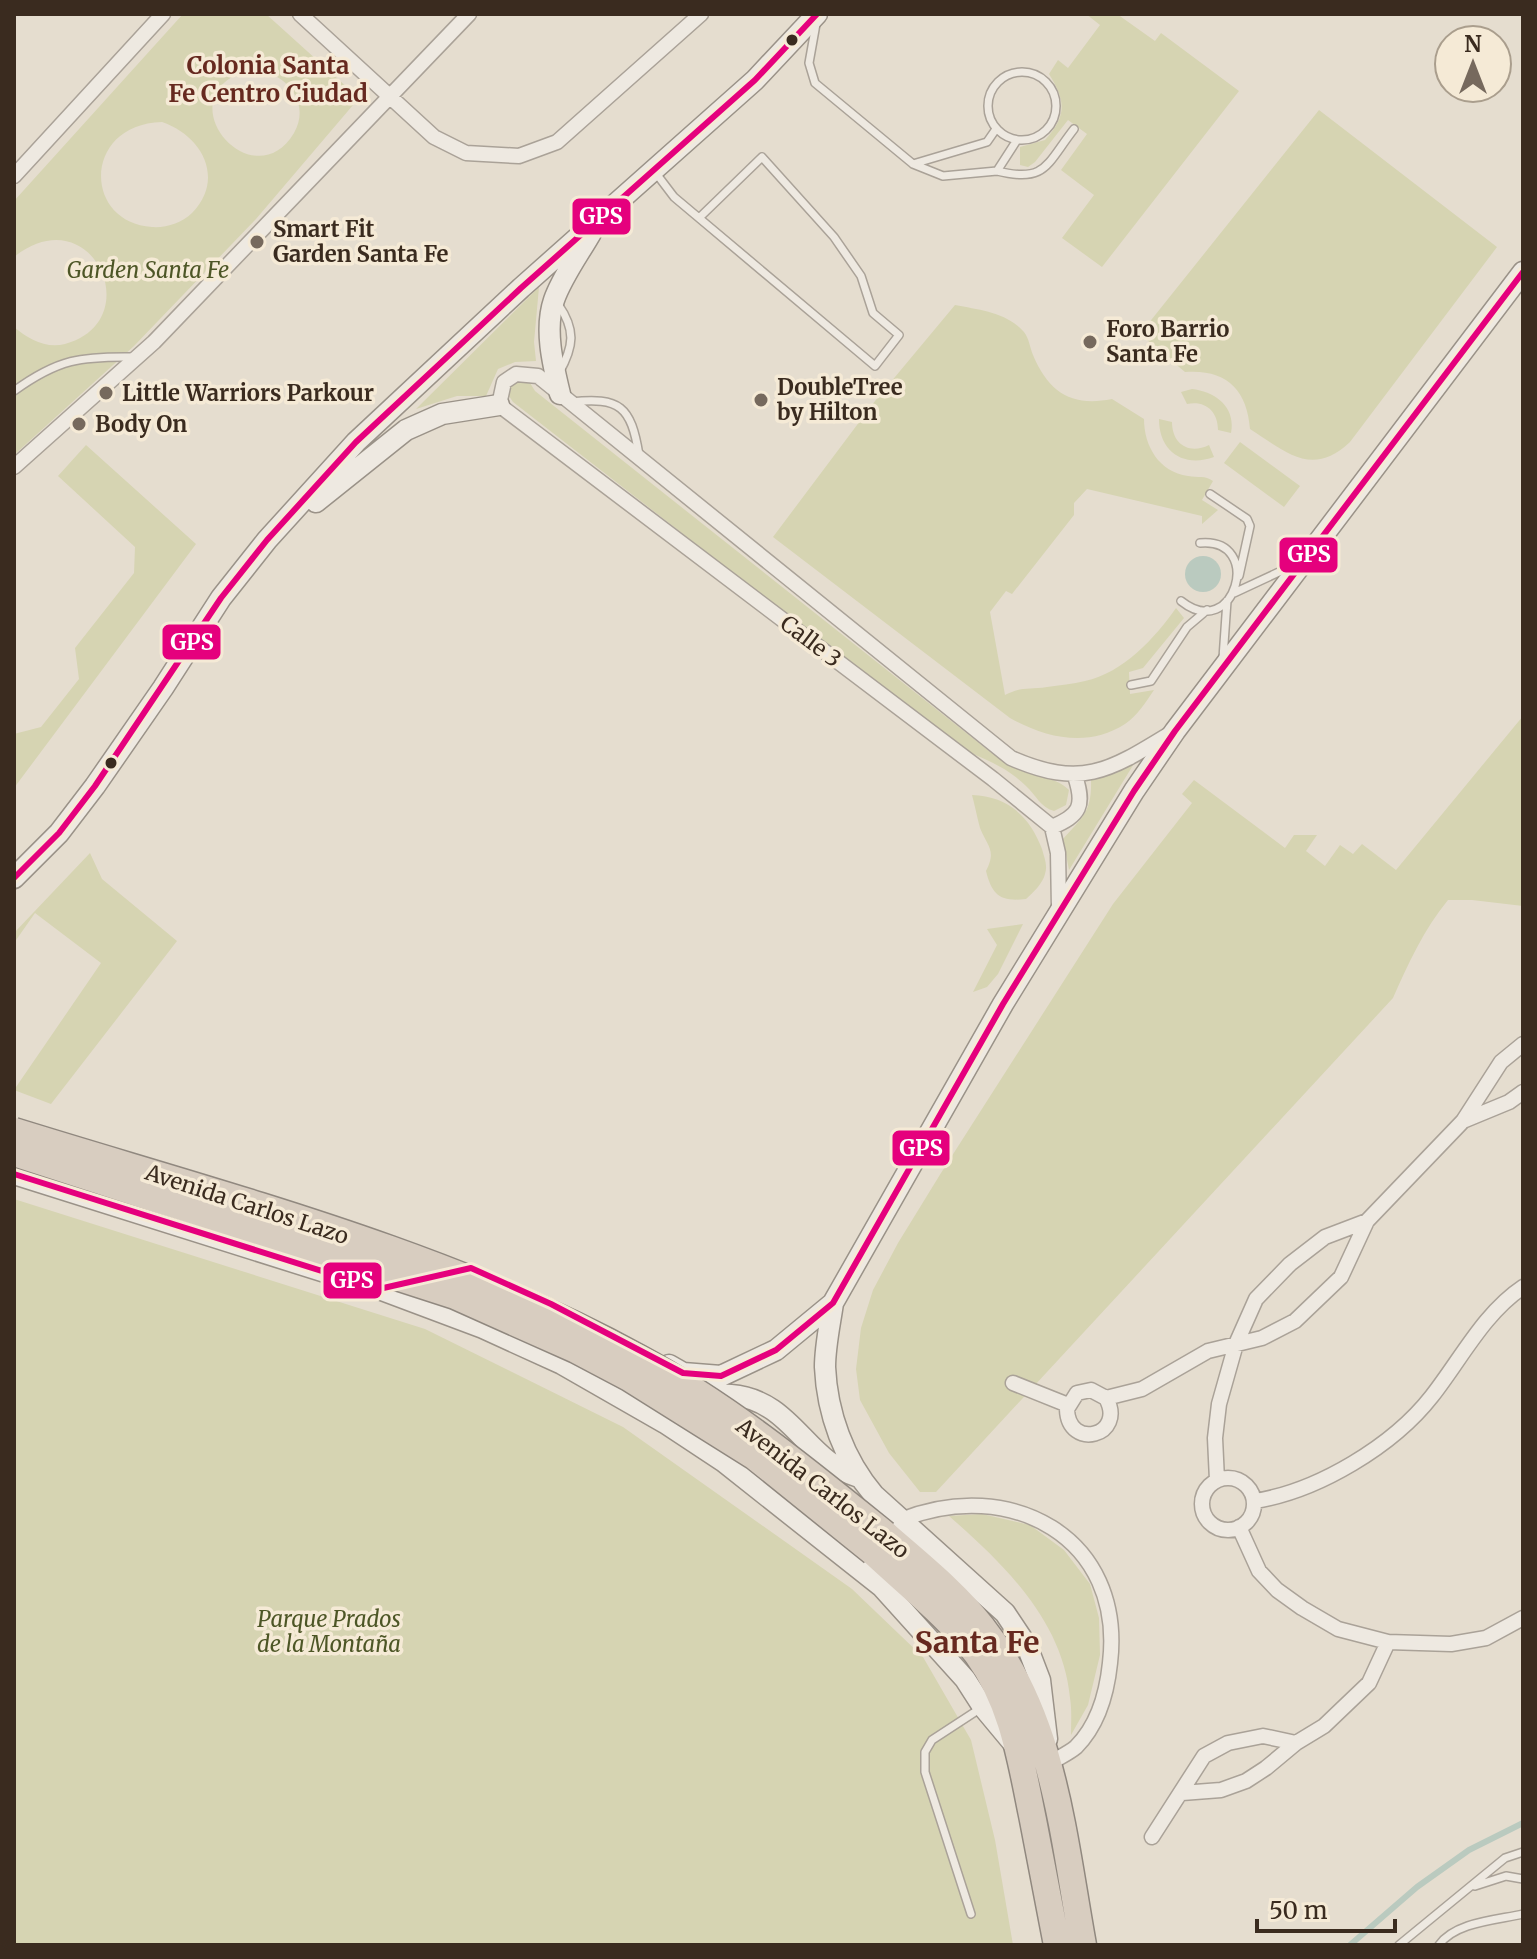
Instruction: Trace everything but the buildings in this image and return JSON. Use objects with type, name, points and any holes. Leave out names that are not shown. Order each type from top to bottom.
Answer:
[{"type":"highway","name":"Avenida Carlos Lazo","points":[[14,1131],[323,1228],[467,1277],[584,1329],[642,1359],[766,1438],[945,1587],[982,1627],[1019,1682],[1050,1763],[1083,1945]]},
{"type":"highway","name":"Avenida Carlos Lazo","points":[[14,1153],[455,1296],[576,1350],[629,1378],[886,1535],[977,1655],[1000,1692],[1019,1750],[1057,1945]]},
{"type":"street","points":[[14,176],[163,14]]},
{"type":"street","points":[[300,14],[434,137],[466,153],[519,156],[557,142],[701,14]]},
{"type":"street","points":[[14,467],[137,357],[469,14]]},
{"type":"street","points":[[14,878],[59,833],[95,786],[221,598],[267,540],[356,442],[430,371],[755,80],[818,14]]},
{"type":"street","points":[[562,392],[552,356],[550,318],[554,299],[599,219]]},
{"type":"street","points":[[833,1303],[1003,1004],[1175,731],[1523,272]]},
{"type":"street","name":"Calle 3","points":[[1052,827],[499,405],[504,382],[516,374],[538,376],[562,392],[640,459],[1011,758],[1032,768],[1075,776],[1122,763],[1175,731]]},
{"type":"street","points":[[267,540],[406,430],[442,414],[499,405]]},
{"type":"street","points":[[1059,914],[1058,853],[1052,827],[1065,822],[1079,809],[1081,799],[1075,776]]},
{"type":"street","points":[[1106,1398],[1142,1389],[1208,1351],[1262,1338],[1295,1321],[1341,1277],[1367,1221],[1463,1121],[1501,1062],[1523,1044]]},
{"type":"street","points":[[1463,1121],[1509,1102],[1523,1092]]},
{"type":"street","name":"Avenida Carlos Lazo","points":[[14,1123],[328,1219],[471,1268],[562,1309],[683,1373],[721,1376],[776,1350],[833,1303]]},
{"type":"street","name":"Avenida Carlos Lazo","points":[[14,1174],[379,1289],[483,1328],[562,1364],[665,1423],[724,1462],[882,1587],[965,1679],[983,1707],[1019,1750]]},
{"type":"street","points":[[1217,1480],[1215,1438],[1219,1404],[1236,1344],[1256,1299],[1290,1264],[1325,1237],[1367,1221]]},
{"type":"street","points":[[379,1289],[471,1268]]},
{"type":"street","points":[[1255,1501],[1305,1488],[1360,1459],[1398,1431],[1431,1398],[1501,1305],[1523,1287]]},
{"type":"street","name":"Avenida Carlos Lazo","points":[[833,1303],[825,1365],[830,1403],[848,1458],[886,1535]]},
{"type":"street","points":[[1013,1383],[1068,1405]]},
{"type":"street","points":[[1083,1391],[1098,1392],[1106,1398],[1110,1406],[1110,1421],[1102,1430],[1087,1435],[1074,1429],[1067,1417],[1071,1399],[1083,1391]]},
{"type":"street","points":[[665,1423],[688,1404],[705,1396],[751,1399],[786,1418],[834,1468],[859,1477]]},
{"type":"street","points":[[1227,1477],[1237,1479],[1252,1491],[1255,1501],[1254,1512],[1248,1521],[1229,1530],[1210,1523],[1203,1514],[1203,1494],[1217,1480],[1227,1477]]},
{"type":"street","points":[[886,1535],[937,1508],[966,1504],[995,1506],[1022,1513],[1049,1526],[1078,1548],[1100,1579],[1111,1632],[1108,1684],[1099,1712],[1076,1747],[1050,1763]]},
{"type":"street","points":[[1239,1527],[1259,1571],[1277,1590],[1338,1629],[1388,1642],[1451,1644],[1486,1638],[1523,1618]]},
{"type":"street","points":[[1182,1793],[1221,1790],[1246,1781],[1324,1726],[1369,1683],[1388,1642]]},
{"type":"street","points":[[1152,1837],[1204,1756],[1228,1743],[1263,1736],[1296,1743]]},
{"type":"lane","points":[[818,14],[809,63],[815,83],[913,164],[943,176],[997,171],[1031,176],[1042,170],[1074,129]]},
{"type":"lane","points":[[1021,71],[1042,77],[1055,95],[1055,118],[1040,136],[1017,140],[996,129],[987,108],[993,87],[1010,73],[1021,71]]},
{"type":"lane","points":[[913,164],[987,142],[996,129]]},
{"type":"lane","points":[[997,171],[1017,140]]},
{"type":"lane","points":[[654,170],[674,197],[875,366],[899,335],[873,313],[861,276],[834,237],[762,157],[699,218]]},
{"type":"lane","points":[[14,391],[57,365],[87,356],[137,357]]},
{"type":"lane","points":[[562,392],[620,406],[631,418],[640,459]]},
{"type":"lane","points":[[1131,685],[1151,681],[1187,627],[1234,593],[1250,526],[1247,519],[1210,494]]},
{"type":"lane","points":[[1200,543],[1218,545],[1227,552],[1234,560],[1238,582]]},
{"type":"lane","points":[[1234,593],[1303,561]]},
{"type":"lane","points":[[1181,601],[1196,609],[1207,610]]},
{"type":"lane","points":[[1222,669],[1227,601]]},
{"type":"lane","points":[[971,1914],[925,1772],[925,1752],[932,1740],[983,1707]]},
{"type":"lane","points":[[1399,1945],[1505,1858],[1523,1852]]},
{"type":"lane","points":[[1472,1887],[1506,1876],[1523,1879]]},
{"type":"lane","points":[[1439,1945],[1461,1929],[1523,1914]]},
{"type":"green space","name":"Garden Santa Fe","points":[[183,14],[266,14],[359,98],[256,219],[134,346],[14,455],[14,327],[38,342],[65,344],[90,331],[103,312],[106,290],[100,269],[87,251],[67,241],[42,242],[14,257],[14,201]],"holes":[[[253,69],[264,71],[284,82],[292,90],[300,110],[294,133],[276,151],[257,156],[238,150],[222,136],[214,118],[214,99],[226,81]],[[162,122],[176,128],[198,147],[208,172],[207,186],[202,200],[188,217],[174,224],[152,227],[129,221],[113,209],[104,192],[101,173],[106,155],[117,139],[136,127]]]},
{"type":"green space","points":[[1086,14],[1117,14],[1155,41],[1161,33],[1239,91],[1102,267],[1062,238],[1094,195],[1061,170],[1087,134],[1068,120],[1035,162],[1028,167],[1020,165],[1020,147],[1045,140],[1060,116],[1059,92],[1049,74],[1058,60],[1068,68],[1100,25]]},
{"type":"green space","points":[[1319,110],[1497,247],[1350,442],[1336,453],[1311,460],[1287,453],[1250,429],[1244,403],[1232,384],[1212,374],[1185,372],[1140,334]]},
{"type":"green space","points":[[539,287],[534,342],[536,361],[515,362],[498,369],[486,396],[457,396],[416,409]]},
{"type":"green space","points":[[955,305],[992,313],[1017,325],[1026,334],[1039,368],[1054,388],[1074,399],[1112,399],[1144,419],[1150,448],[1161,463],[1178,474],[1213,481],[1202,500],[1218,510],[1202,524],[1202,516],[1087,489],[1074,503],[1074,515],[1012,594],[1006,591],[990,612],[1005,695],[1021,689],[1099,677],[1137,653],[1176,608],[1184,618],[1143,668],[1129,672],[1130,694],[1154,690],[1133,717],[1111,731],[1096,736],[1067,738],[1038,731],[1010,718],[773,537],[875,401]]},
{"type":"green space","points":[[527,378],[535,391],[989,751],[1018,769],[1064,786],[1069,790],[1066,805],[1054,811],[1049,809],[1011,773],[959,748],[513,402],[507,393],[510,381]]},
{"type":"green space","points":[[1192,389],[1209,393],[1222,402],[1230,416],[1231,433],[1218,430],[1216,417],[1205,405],[1187,404],[1181,392]]},
{"type":"green space","points":[[1159,419],[1172,422],[1175,436],[1183,446],[1195,449],[1209,445],[1214,457],[1193,460],[1175,454],[1163,440]]},
{"type":"green space","points":[[1240,442],[1300,486],[1284,507],[1224,463]]},
{"type":"green space","points":[[86,445],[196,544],[14,788],[14,734],[41,727],[79,679],[75,648],[134,573],[135,547],[58,476]]},
{"type":"green space","points":[[1523,716],[1523,906],[1448,900],[1424,935],[1393,998],[936,1492],[920,1492],[889,1453],[860,1400],[856,1369],[861,1328],[873,1290],[941,1173],[1113,904],[1192,803],[1182,794],[1194,780],[1285,848],[1294,835],[1317,835],[1306,851],[1325,866],[1340,845],[1353,854],[1362,844],[1396,870]]},
{"type":"green space","points":[[1135,762],[1069,870],[1063,839],[1085,813],[1090,799],[1091,780],[1116,773]]},
{"type":"green space","points":[[972,795],[1007,804],[1024,818],[1037,838],[1045,858],[1046,871],[1040,884],[1026,899],[1004,898],[991,886],[986,871],[991,853],[980,828]]},
{"type":"green space","points":[[90,853],[102,879],[177,941],[51,1104],[14,1090],[101,963],[35,913],[14,943],[14,933]]},
{"type":"green space","points":[[1023,924],[998,974],[987,987],[973,992],[997,945],[987,929]]},
{"type":"green space","name":"Parque Prados de la Montaña","points":[[14,1199],[425,1329],[623,1427],[852,1589],[923,1657],[971,1740],[995,1840],[1013,1945],[14,1945]]},
{"type":"green space","points":[[982,1514],[1030,1525],[1064,1550],[1090,1584],[1099,1618],[1100,1655],[1088,1705],[1071,1735],[1071,1703],[1065,1670],[1043,1619],[1010,1574],[949,1516]]},
{"type":"shaded area","points":[[1203,556],[1216,561],[1221,574],[1216,587],[1203,592],[1190,587],[1185,574],[1190,561]]},
{"type":"waterway","points":[[1350,1945],[1417,1887],[1469,1850],[1523,1823]]},
{"type":"transit line","name":"GPS","points":[[14,878],[59,833],[95,786],[221,598],[267,540],[356,442],[521,288],[755,80],[817,14]]},
{"type":"transit line","name":"GPS","points":[[14,1174],[379,1289],[471,1268],[551,1304],[683,1373],[721,1376],[776,1350],[833,1303],[1003,1004],[1134,791],[1175,731],[1523,272]]},
{"type":"place","name":"Smart Fit Garden Santa Fe","points":[[257,242]]},
{"type":"place","name":"Foro Barrio Santa Fe","points":[[1090,342]]},
{"type":"place","name":"Little Warriors Parkour","points":[[106,393]]},
{"type":"place","name":"DoubleTree by Hilton","points":[[761,400]]},
{"type":"place","name":"Body On","points":[[79,424]]},
{"type":"district","name":"Colonia Santa Fe Centro Ciudad","points":[[268,80]]},
{"type":"district","name":"Santa Fe","points":[[977,1643]]}]
